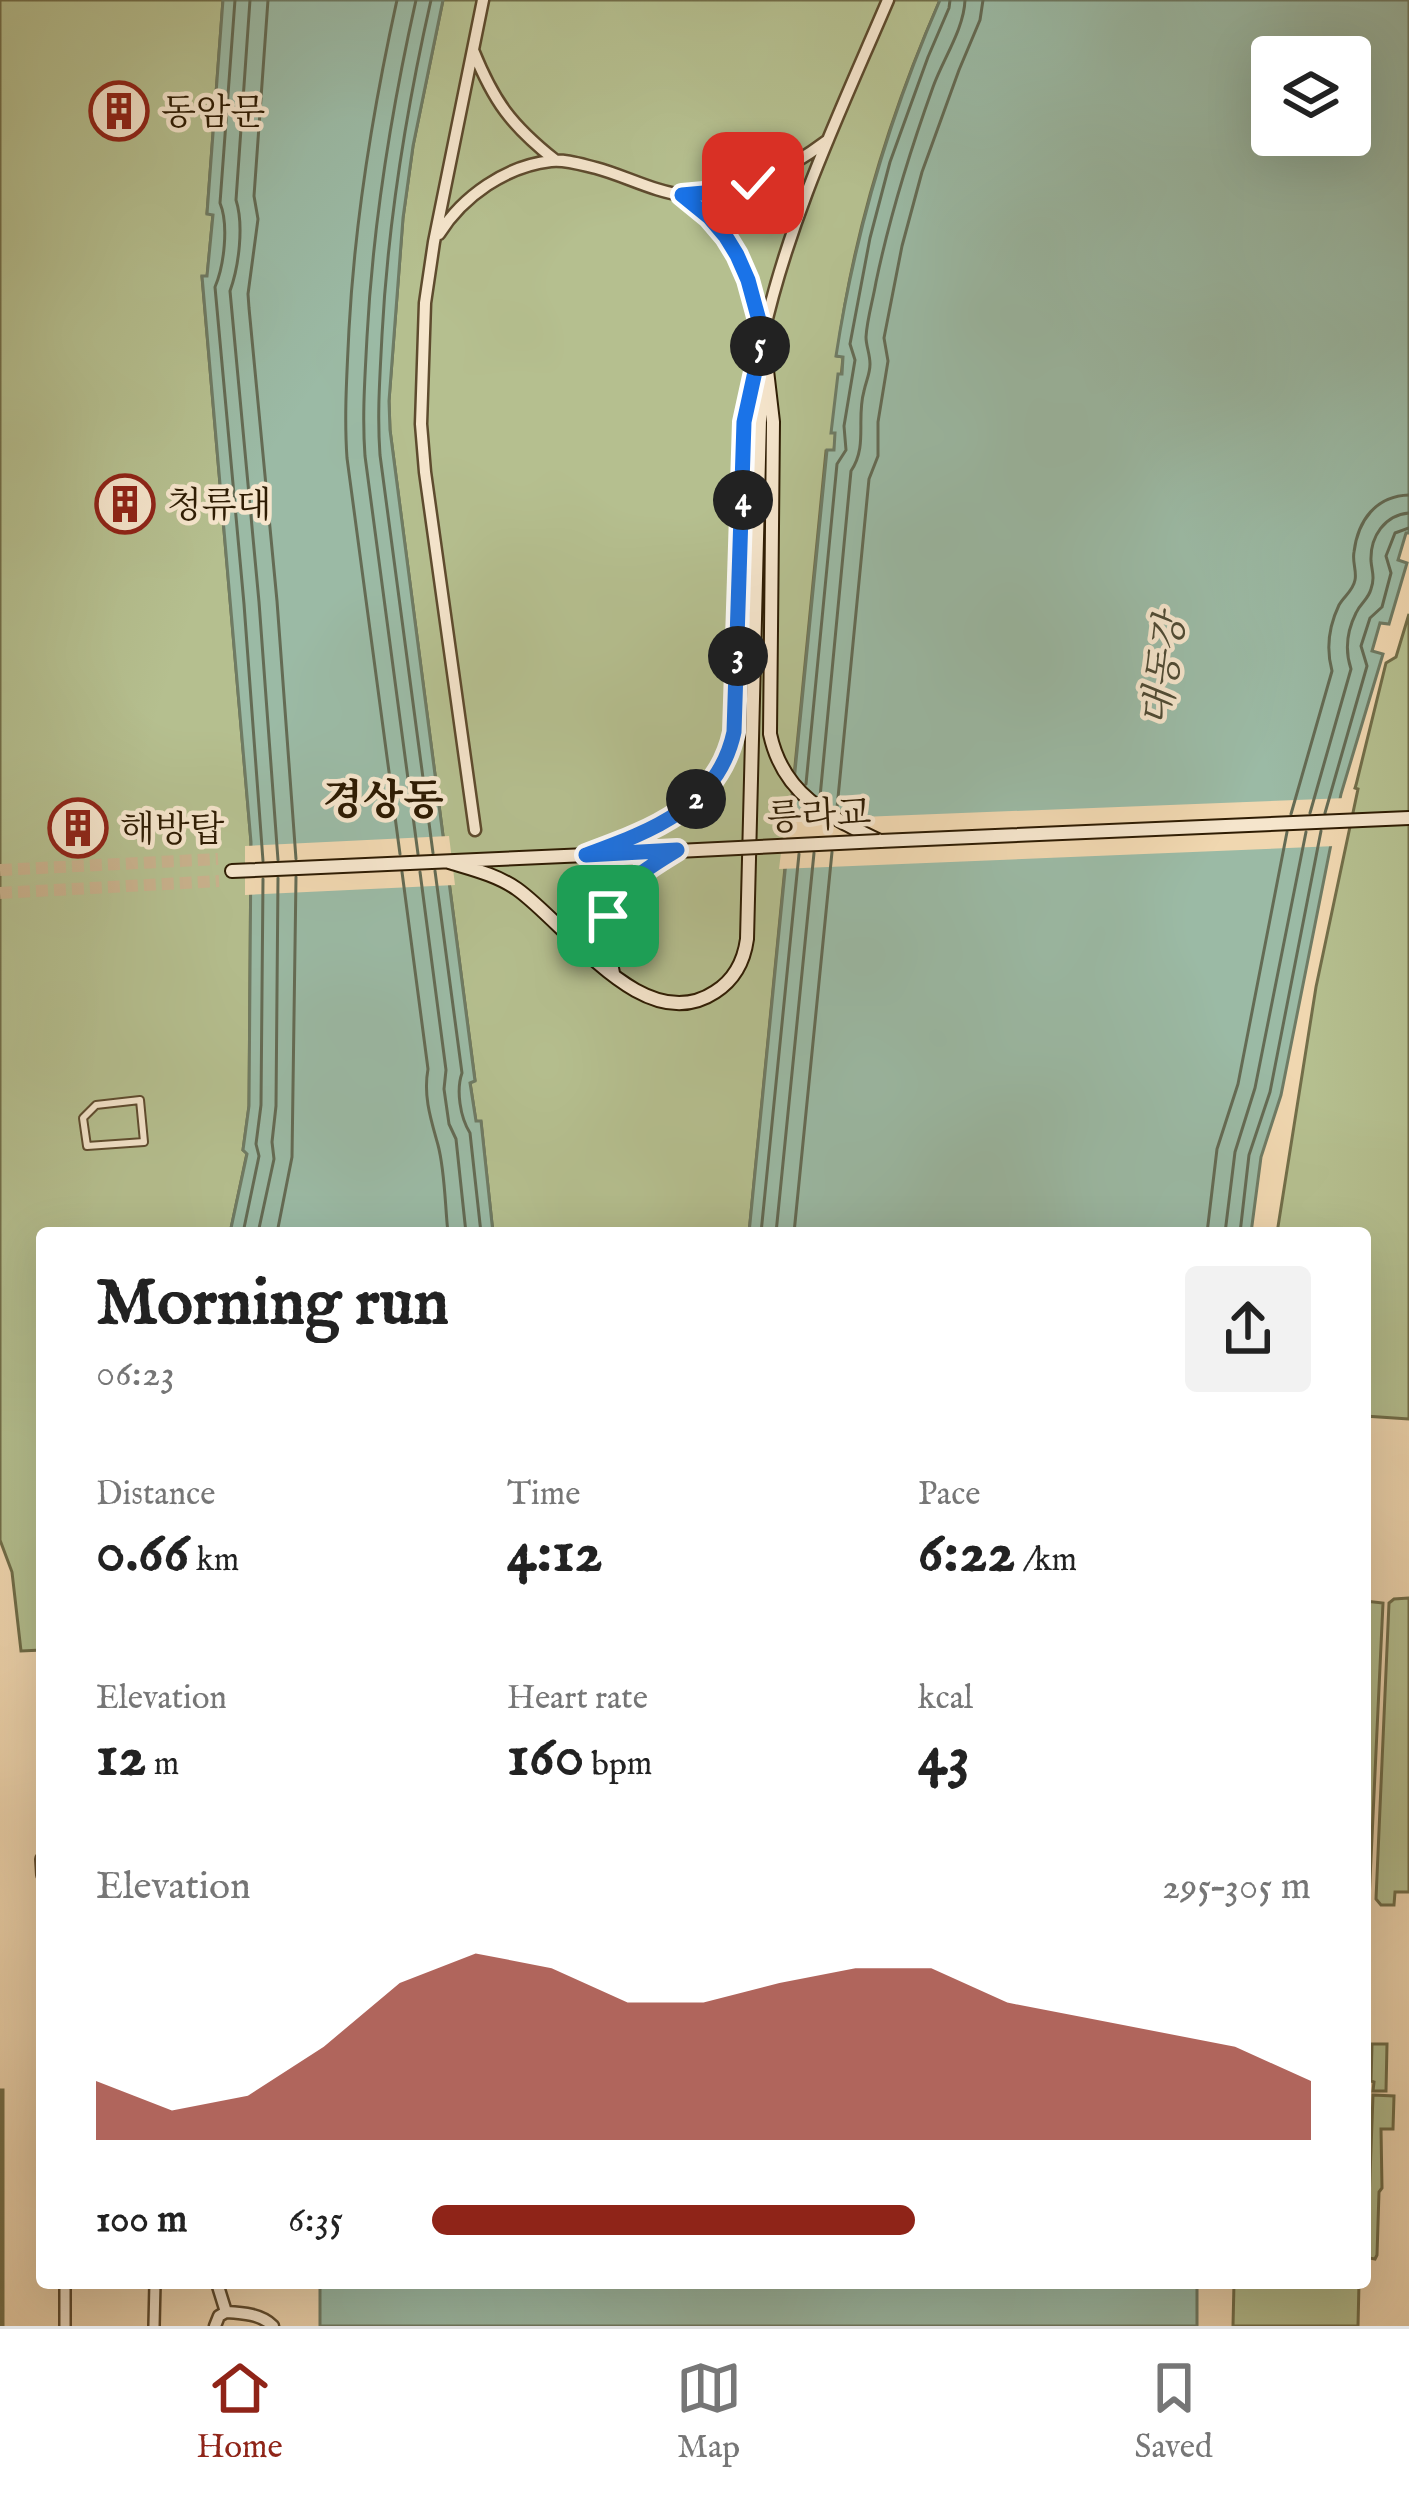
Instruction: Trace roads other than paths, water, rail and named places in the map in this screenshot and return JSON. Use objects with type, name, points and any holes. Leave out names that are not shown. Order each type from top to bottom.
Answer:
[{"type":"main road","points":[[586,855],[644,833],[698,797],[730,752],[736,705],[744,422],[763,335]]},
{"type":"main road","points":[[763,335],[773,422],[769,720],[777,761],[795,787],[818,807],[880,841]]},
{"type":"main road","points":[[449,862],[520,891],[639,994],[666,1004],[685,1005],[719,990],[746,953],[763,335]]},
{"type":"main road","name":"릉라교","points":[[232,871],[1409,818]]},
{"type":"main road","points":[[614,974],[606,926],[611,905],[635,878],[677,850]]},
{"type":"main road","points":[[218,859],[232,871],[219,881]]},
{"type":"street","points":[[475,830],[422,424],[424,303],[483,0]]},
{"type":"street","points":[[763,335],[791,234],[888,0]]},
{"type":"street","points":[[472,50],[508,119],[555,160]]},
{"type":"street","points":[[682,195],[753,183],[828,140]]},
{"type":"street","points":[[434,242],[448,219],[484,187],[525,167],[555,160],[595,168],[682,195],[709,217],[737,255],[763,335]]},
{"type":"street","points":[[140,1100],[145,1142],[87,1146],[83,1118],[96,1105],[140,1100]]},
{"type":"street","points":[[65,2289],[65,2326]]},
{"type":"street","points":[[154,2326],[155,2289]]},
{"type":"street","points":[[219,2289],[226,2312]]},
{"type":"street","points":[[215,2326],[226,2312],[249,2314],[273,2326]]},
{"type":"water","points":[[223,0],[443,0],[403,218],[390,430],[475,1081],[470,1083],[476,1121],[481,1121],[492,1227],[231,1227],[247,1154],[243,1150],[249,1106],[251,842],[202,276],[207,276],[213,215],[207,214]]},
{"type":"water","name":"대동강","points":[[940,0],[1409,0],[1409,533],[1398,560],[1407,563],[1389,624],[1380,623],[1372,651],[1383,654],[1341,794],[1281,1095],[1261,1157],[1252,1227],[750,1227],[827,450],[834,450],[835,433],[831,433],[838,374],[842,374],[843,357],[836,356],[864,219],[890,130]]},
{"type":"water","points":[[320,2289],[1197,2289],[1197,2326],[320,2326]]},
{"type":"tunnel","points":[[0,870],[218,859]]},
{"type":"tunnel","points":[[0,893],[219,881]]},
{"type":"place","name":"동암문","points":[[119,111]]},
{"type":"place","name":"청류대","points":[[125,504]]},
{"type":"place","name":"해방탑","points":[[78,828]]},
{"type":"district","name":"경상동","points":[[383,799]]}]
